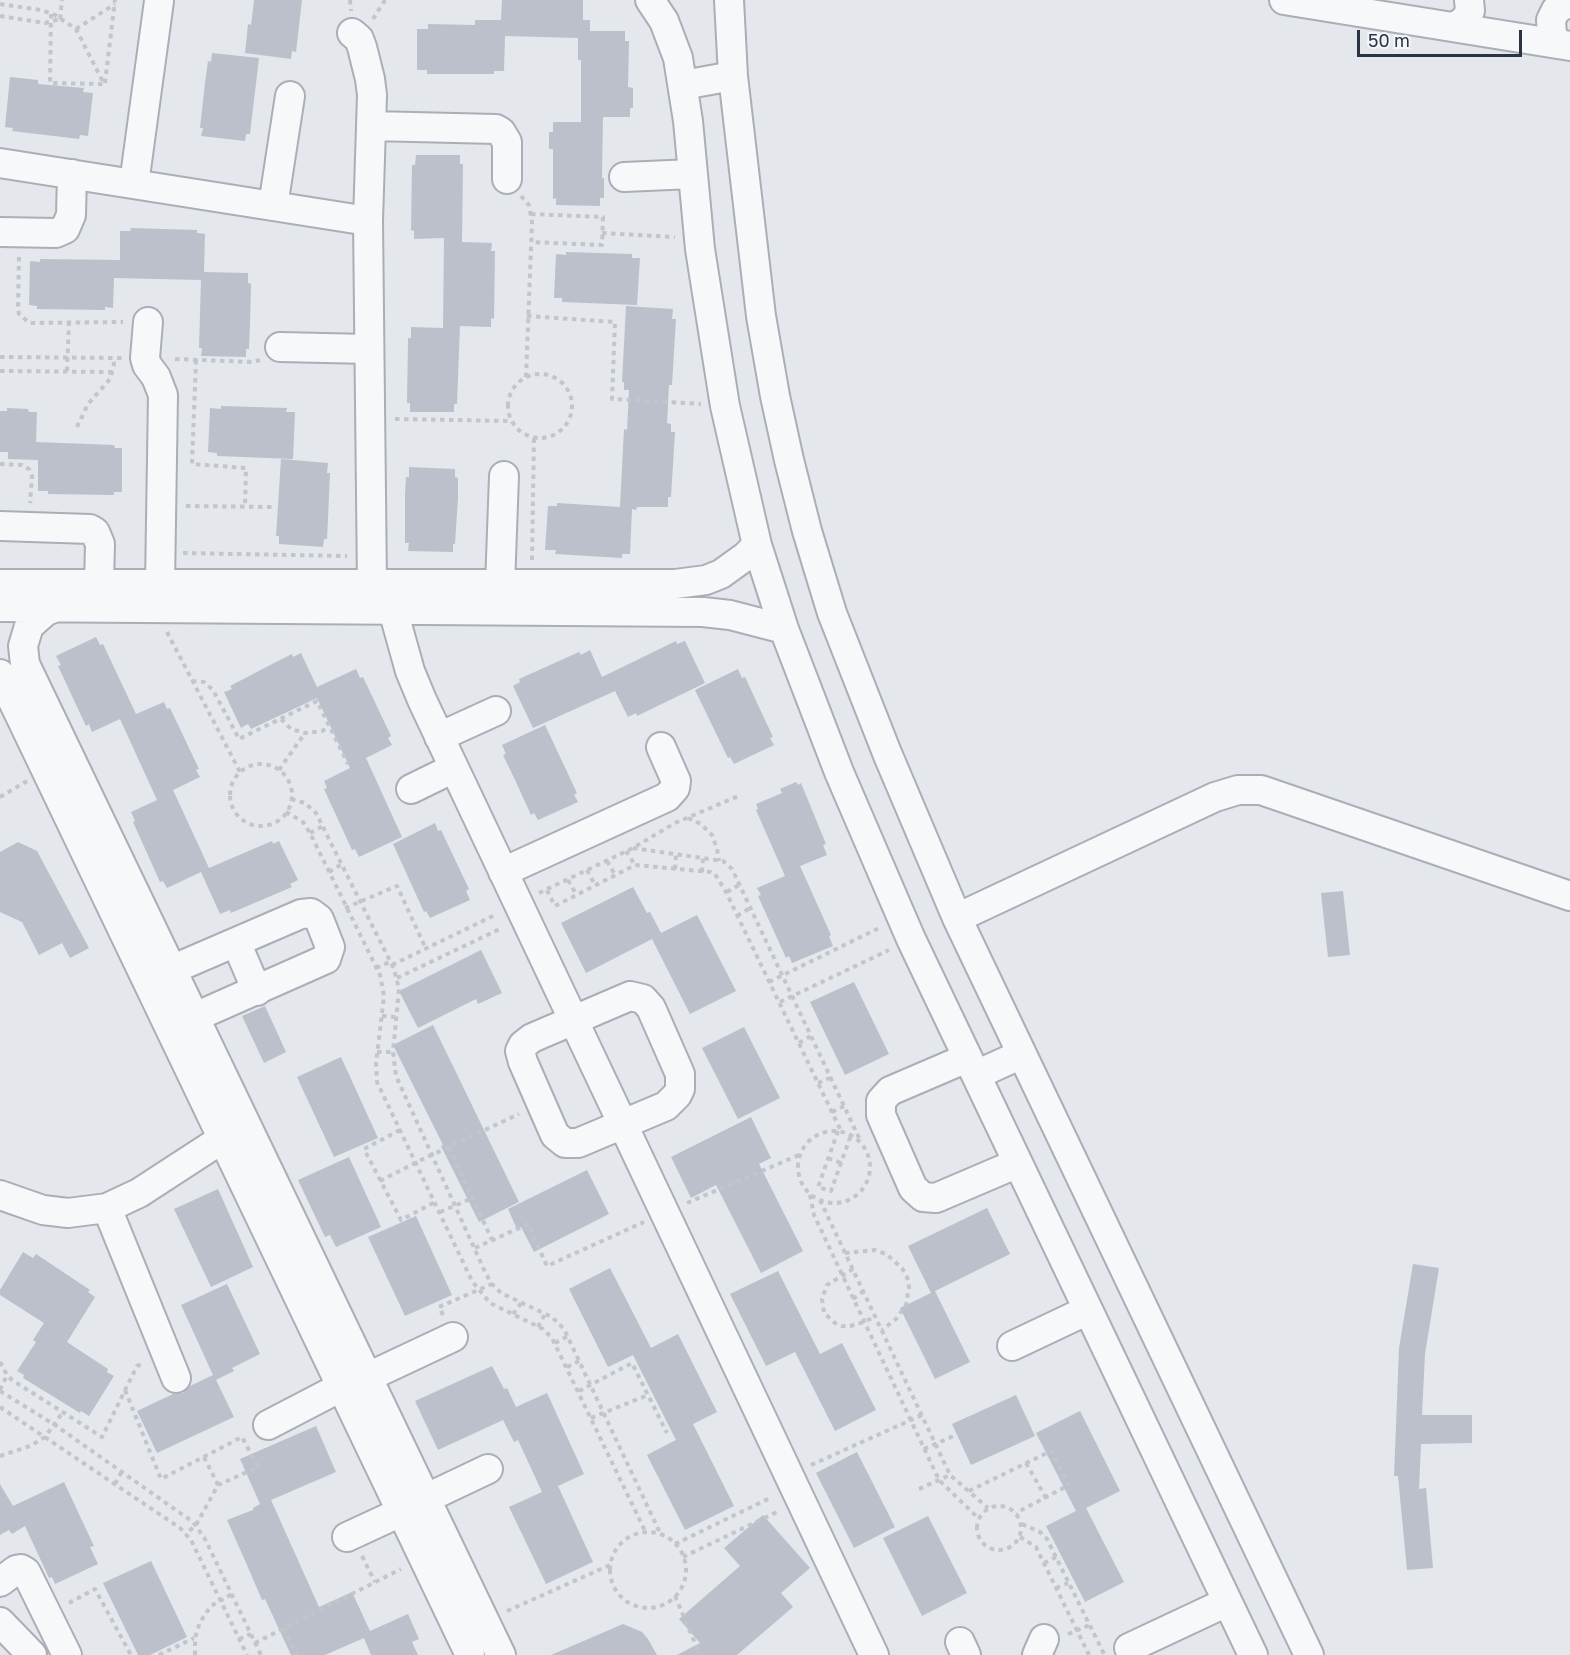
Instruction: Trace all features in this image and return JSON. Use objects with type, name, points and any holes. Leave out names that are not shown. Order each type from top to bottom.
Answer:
[{"type":"street","points":[[650,0],[664,21],[672,39],[683,85],[711,323],[725,406],[757,545],[784,629],[839,772],[906,928],[1253,1655]]},
{"type":"street","points":[[729,0],[734,76],[761,316],[775,396],[807,531],[832,612],[867,703],[957,918],[1309,1655]]},
{"type":"street","points":[[1284,0],[1564,45]]},
{"type":"street","points":[[1454,27],[1465,20],[1470,11],[1469,0]]},
{"type":"street","points":[[134,184],[159,1]]},
{"type":"street","points":[[1564,45],[1552,34],[1551,20],[1556,10],[1570,1]]},
{"type":"street","points":[[352,33],[359,39],[367,63],[372,95],[368,221],[372,585]]},
{"type":"street","points":[[683,85],[734,76]]},
{"type":"street","points":[[273,206],[290,96]]},
{"type":"street","points":[[372,126],[496,129],[501,132],[507,142],[507,179]]},
{"type":"street","points":[[0,163],[368,221]]},
{"type":"street","points":[[9,232],[56,233],[65,229],[71,215],[72,174]]},
{"type":"street","points":[[624,177],[693,174]]},
{"type":"street","points":[[148,322],[145,358],[163,395],[161,553],[158,596]]},
{"type":"street","points":[[280,347],[369,350]]},
{"type":"street","points":[[500,586],[504,476]]},
{"type":"street","points":[[0,526],[84,528],[95,532],[100,544],[99,584]]},
{"type":"street","points":[[0,584],[99,584],[158,596],[393,610],[624,599],[706,579],[734,566],[757,545]]},
{"type":"street","points":[[0,607],[57,607],[158,596],[205,574],[372,585],[532,586],[712,613],[758,621],[784,629]]},
{"type":"street","points":[[57,607],[37,618],[29,626],[23,645],[32,712],[222,1139],[470,1655]]},
{"type":"street","points":[[393,610],[410,671],[439,737],[874,1655]]},
{"type":"street","points":[[0,674],[32,712],[171,970],[501,1655]]},
{"type":"street","points":[[439,737],[496,711]]},
{"type":"street","points":[[503,873],[672,793],[676,781],[660,747]]},
{"type":"street","points":[[411,789],[454,768]]},
{"type":"street","points":[[957,918],[1215,797],[1238,790],[1261,790],[1570,896]]},
{"type":"street","points":[[171,970],[306,912],[319,919],[330,947],[326,960],[195,1017]]},
{"type":"street","points":[[236,942],[257,991]]},
{"type":"street","points":[[630,996],[643,999],[651,1008],[680,1074],[680,1089],[677,1095],[666,1106],[578,1143],[565,1143],[555,1135],[541,1103],[520,1051],[526,1041],[630,996]]},
{"type":"street","points":[[1018,1163],[936,1198],[923,1197],[913,1188],[881,1115],[881,1101],[890,1091],[971,1066],[1022,1054]]},
{"type":"street","points":[[0,1195],[43,1210],[68,1213],[106,1208],[139,1193],[222,1139]]},
{"type":"street","points":[[106,1208],[171,1366]]},
{"type":"street","points":[[1012,1346],[1088,1310]]},
{"type":"street","points":[[368,1377],[453,1337]]},
{"type":"street","points":[[268,1425],[341,1387]]},
{"type":"street","points":[[427,1498],[488,1469]]},
{"type":"street","points":[[347,1537],[401,1512]]},
{"type":"street","points":[[0,1582],[16,1570],[23,1570],[67,1655]]},
{"type":"street","points":[[1117,1652],[1227,1602]]},
{"type":"street","points":[[0,1622],[32,1655]]},
{"type":"path","points":[[60,19],[62,0]]},
{"type":"path","points":[[76,29],[115,2]]},
{"type":"path","points":[[105,84],[115,2]]},
{"type":"path","points":[[0,4],[41,10],[76,29],[105,84]]},
{"type":"path","points":[[51,14],[50,83],[105,84]]},
{"type":"path","points":[[0,16],[51,23],[60,19]]},
{"type":"path","points":[[507,179],[528,206],[531,214],[526,377]]},
{"type":"path","points":[[531,214],[603,217],[602,245],[531,242]]},
{"type":"path","points":[[9,232],[19,314],[22,318],[30,322],[148,322]]},
{"type":"path","points":[[602,233],[700,238]]},
{"type":"path","points":[[527,316],[615,322],[612,399],[725,406]]},
{"type":"path","points":[[67,371],[69,322]]},
{"type":"path","points":[[0,357],[145,358],[252,362],[263,359],[280,347]]},
{"type":"path","points":[[77,427],[88,404],[110,379],[113,372],[113,358]]},
{"type":"path","points":[[196,360],[192,464],[246,468],[245,507]]},
{"type":"path","points":[[0,371],[113,372]]},
{"type":"path","points":[[541,373],[559,380],[566,386],[573,404],[572,414],[562,430],[554,436],[534,438],[525,435],[512,421],[508,412],[510,393],[515,385],[526,377],[541,373]]},
{"type":"path","points":[[370,419],[512,421]]},
{"type":"path","points":[[532,586],[534,438]]},
{"type":"path","points":[[0,464],[26,466],[32,472],[29,527]]},
{"type":"path","points":[[161,506],[273,507]]},
{"type":"path","points":[[161,553],[372,556]]},
{"type":"path","points":[[158,596],[192,681],[240,772]]},
{"type":"path","points":[[192,681],[204,682],[213,690],[239,739],[317,701],[348,764]]},
{"type":"path","points":[[280,719],[291,729],[304,733],[322,731],[329,727]]},
{"type":"path","points":[[279,770],[304,733]]},
{"type":"path","points":[[263,764],[279,770],[289,783],[291,799],[286,812],[280,819],[263,825],[245,821],[237,815],[230,798],[234,780],[240,772],[263,764]]},
{"type":"path","points":[[397,978],[521,911],[547,890],[633,848],[687,818],[741,795]]},
{"type":"path","points":[[291,799],[305,803],[311,808],[323,826],[397,978],[399,989],[393,1052],[396,1076],[492,1284],[501,1293],[559,1323],[568,1336],[662,1535]]},
{"type":"path","points":[[286,812],[303,822],[310,833],[376,968],[383,986],[377,1052],[377,1082],[478,1290],[490,1303],[548,1333],[555,1343],[646,1533]]},
{"type":"path","points":[[687,818],[701,824],[712,835],[719,861]]},
{"type":"path","points":[[310,833],[323,826]]},
{"type":"path","points":[[633,848],[719,861],[729,866],[739,885],[867,1151],[870,1162],[867,1183],[852,1199],[842,1203],[830,1203],[810,1195],[803,1187],[797,1166],[799,1155],[811,1138],[820,1133],[839,1131],[861,1142]]},
{"type":"path","points":[[626,851],[635,865]]},
{"type":"path","points":[[675,869],[676,854]]},
{"type":"path","points":[[702,872],[703,858]]},
{"type":"path","points":[[607,861],[615,875]]},
{"type":"path","points":[[329,872],[342,864]]},
{"type":"path","points":[[547,890],[555,906],[635,865],[716,874],[780,1002],[839,1131],[818,1187],[831,1191],[851,1135]]},
{"type":"path","points":[[587,870],[596,885]]},
{"type":"path","points":[[568,879],[577,895]]},
{"type":"path","points":[[726,892],[739,885]]},
{"type":"path","points":[[319,919],[397,886],[426,949]]},
{"type":"path","points":[[737,915],[750,908]]},
{"type":"path","points":[[376,968],[521,911]]},
{"type":"path","points":[[769,982],[906,928]]},
{"type":"path","points":[[780,1002],[906,928]]},
{"type":"path","points":[[382,1016],[396,1017]]},
{"type":"path","points":[[799,1043],[811,1036]]},
{"type":"path","points":[[377,1052],[393,1052]]},
{"type":"path","points":[[818,1083],[830,1078]]},
{"type":"path","points":[[381,1181],[541,1103]]},
{"type":"path","points":[[832,1112],[844,1106]]},
{"type":"path","points":[[400,1130],[364,1149],[401,1220],[435,1202]]},
{"type":"path","points":[[449,1147],[492,1240]]},
{"type":"path","points":[[474,1248],[528,1224],[547,1266],[799,1155]]},
{"type":"path","points":[[828,1158],[841,1163]]},
{"type":"path","points":[[810,1195],[814,1215],[939,1480],[979,1519]]},
{"type":"path","points":[[440,1212],[473,1198]]},
{"type":"path","points":[[820,1200],[950,1474],[988,1508]]},
{"type":"path","points":[[845,1253],[867,1250],[886,1254],[902,1268],[907,1277],[909,1287],[906,1305],[896,1319],[882,1330]]},
{"type":"path","points":[[853,1269],[827,1285],[823,1291],[824,1313],[842,1326],[864,1322],[876,1316]]},
{"type":"path","points":[[453,1337],[439,1307],[492,1284]]},
{"type":"path","points":[[853,1299],[864,1291]]},
{"type":"path","points":[[513,1314],[522,1302]]},
{"type":"path","points":[[538,1327],[545,1314]]},
{"type":"path","points":[[555,1343],[568,1336]]},
{"type":"path","points":[[567,1367],[579,1361]]},
{"type":"path","points":[[0,1362],[7,1375],[102,1437],[137,1366],[171,1366]]},
{"type":"path","points":[[579,1391],[632,1363],[666,1433]]},
{"type":"path","points":[[7,1375],[0,1391],[55,1425],[180,1511],[196,1525],[206,1539],[259,1655]]},
{"type":"path","points":[[125,1390],[161,1479],[242,1437],[258,1467],[218,1485],[196,1525],[186,1534]]},
{"type":"path","points":[[591,1418],[648,1395]]},
{"type":"path","points":[[0,1407],[186,1534],[247,1655]]},
{"type":"path","points":[[0,1456],[30,1446],[45,1437],[63,1412]]},
{"type":"path","points":[[683,1557],[795,1487],[922,1415]]},
{"type":"path","points":[[924,1449],[958,1434]]},
{"type":"path","points":[[969,1491],[1051,1451],[1069,1485],[1016,1514]]},
{"type":"path","points":[[204,1457],[218,1485]]},
{"type":"path","points":[[1026,1464],[1046,1498]]},
{"type":"path","points":[[115,1484],[122,1471]]},
{"type":"path","points":[[919,1489],[950,1474]]},
{"type":"path","points":[[675,1544],[795,1487]]},
{"type":"path","points":[[1022,1524],[1020,1537],[1016,1544],[1002,1551],[987,1548],[978,1534],[979,1519],[988,1508],[1003,1506],[1016,1514],[1022,1524],[1043,1535],[1068,1582],[1117,1652]]},
{"type":"path","points":[[636,1534],[662,1535],[675,1544],[683,1557],[685,1578],[675,1596],[666,1603],[657,1607],[636,1606],[619,1594],[610,1575],[610,1565],[619,1546],[636,1534]]},
{"type":"path","points":[[1020,1537],[1036,1548],[1089,1655]]},
{"type":"path","points":[[255,1643],[423,1557]]},
{"type":"path","points":[[1044,1563],[1056,1557]]},
{"type":"path","points":[[485,1621],[610,1565]]},
{"type":"path","points":[[1056,1588],[1068,1582]]},
{"type":"path","points":[[46,1614],[96,1589],[131,1655]]},
{"type":"path","points":[[195,1655],[195,1638],[200,1622],[219,1601],[232,1594]]},
{"type":"path","points":[[675,1596],[700,1655]]},
{"type":"path","points":[[284,1628],[297,1655]]},
{"type":"path","points":[[239,1639],[251,1634]]},
{"type":"path","points":[[159,1655],[195,1638]]},
{"type":"building","points":[[254,0],[302,0],[296,52],[292,51],[291,59],[245,53],[248,24],[251,25]]},
{"type":"building","points":[[502,0],[583,0],[583,20],[590,20],[590,31],[625,31],[625,41],[629,41],[628,87],[633,88],[633,108],[630,108],[630,117],[603,117],[604,198],[600,198],[600,206],[556,205],[556,198],[553,199],[553,149],[549,149],[549,132],[553,132],[553,122],[581,122],[581,60],[578,60],[578,38],[505,36],[504,71],[494,71],[494,74],[427,74],[427,70],[417,70],[417,29],[428,29],[428,24],[475,25],[475,20],[501,20]]},
{"type":"building","points":[[212,53],[259,58],[250,134],[246,134],[245,141],[201,136],[205,83],[208,61],[211,62]]},
{"type":"building","points":[[10,77],[38,80],[38,84],[84,88],[83,92],[93,93],[88,136],[80,135],[79,139],[12,131],[13,128],[5,127]]},
{"type":"building","points":[[416,155],[460,155],[460,164],[463,164],[462,242],[492,243],[491,251],[495,251],[494,319],[491,318],[491,327],[460,326],[457,404],[454,404],[454,412],[410,412],[410,403],[407,403],[408,338],[411,338],[411,327],[443,328],[444,238],[414,239],[414,231],[411,230],[412,165],[415,165]]},
{"type":"building","points":[[131,228],[197,230],[197,233],[205,234],[204,272],[248,273],[248,283],[251,284],[249,349],[246,349],[246,357],[201,356],[202,348],[199,348],[201,280],[114,278],[113,308],[105,307],[105,310],[37,309],[37,306],[29,305],[30,261],[40,262],[40,259],[120,260],[120,231],[130,231]]},
{"type":"building","points":[[566,252],[632,254],[632,258],[640,258],[637,305],[562,302],[562,298],[554,298],[556,254],[566,255]]},
{"type":"building","points":[[626,306],[673,309],[672,319],[676,319],[667,423],[671,424],[671,432],[675,432],[671,497],[668,497],[668,507],[632,509],[630,554],[622,554],[622,558],[555,554],[556,550],[545,550],[548,506],[557,506],[557,503],[620,507],[624,429],[627,430],[629,390],[624,390],[624,382],[622,382]]},
{"type":"building","points":[[221,406],[287,408],[286,412],[295,412],[293,459],[217,456],[217,453],[208,452],[210,408],[221,409]]},
{"type":"building","points":[[7,408],[37,412],[36,442],[114,445],[115,448],[122,448],[122,492],[114,492],[114,495],[48,494],[48,491],[38,491],[38,460],[8,459],[8,452],[0,452],[0,411],[7,411]]},
{"type":"building","points":[[281,459],[328,463],[327,473],[330,473],[327,539],[324,539],[323,547],[279,544],[279,536],[276,536]]},
{"type":"building","points":[[409,467],[455,469],[455,477],[458,478],[458,498],[453,552],[408,551],[409,543],[405,543],[405,494]]},
{"type":"building","points":[[96,637],[100,645],[103,644],[136,714],[164,702],[167,709],[170,708],[199,769],[196,770],[200,777],[173,790],[209,868],[272,841],[273,844],[279,841],[298,880],[290,884],[292,887],[231,913],[230,910],[220,914],[201,872],[167,888],[163,881],[160,882],[133,822],[135,821],[131,812],[157,800],[120,719],[92,732],[89,724],[86,726],[58,666],[61,665],[56,656]]},
{"type":"building","points":[[676,641],[677,644],[685,641],[705,683],[637,716],[636,713],[628,717],[615,691],[533,728],[513,686],[520,682],[519,679],[579,652],[581,655],[590,650],[602,677]]},
{"type":"building","points":[[301,653],[317,687],[356,669],[360,678],[363,677],[391,736],[388,738],[392,745],[366,758],[402,837],[359,857],[355,849],[352,850],[324,789],[327,788],[324,781],[350,768],[317,698],[251,729],[248,724],[241,728],[224,692],[232,689],[230,686],[274,663],[292,654],[293,657]]},
{"type":"building","points":[[738,669],[742,678],[745,677],[773,737],[770,738],[774,745],[734,764],[730,757],[728,758],[695,690]]},
{"type":"building","points":[[545,725],[577,793],[574,795],[578,802],[538,820],[534,813],[531,815],[503,755],[506,754],[502,745]]},
{"type":"building","points":[[796,782],[798,785],[801,783],[826,844],[823,845],[827,855],[800,866],[831,935],[829,936],[833,946],[792,963],[789,956],[786,958],[758,896],[761,895],[757,888],[785,876],[756,810],[758,809],[756,804],[782,793],[780,789]]},
{"type":"building","points":[[435,823],[438,831],[441,830],[469,889],[466,891],[470,900],[430,918],[426,911],[424,912],[393,844]]},
{"type":"building","points":[[18,842],[37,851],[89,948],[70,958],[62,943],[39,955],[22,922],[0,912],[0,852]]},
{"type":"building","points":[[633,887],[661,933],[697,915],[736,991],[690,1014],[652,939],[586,973],[561,923]]},
{"type":"building","points":[[1343,891],[1350,955],[1328,957],[1321,893]]},
{"type":"building","points":[[481,950],[502,993],[478,1004],[476,999],[418,1028],[399,991]]},
{"type":"building","points":[[854,982],[889,1054],[845,1075],[810,1002]]},
{"type":"building","points":[[265,1006],[286,1052],[264,1063],[242,1016]]},
{"type":"building","points":[[433,1025],[519,1202],[479,1222],[393,1045]]},
{"type":"building","points":[[744,1027],[780,1098],[738,1119],[702,1048]]},
{"type":"building","points":[[341,1057],[378,1138],[334,1157],[297,1077]]},
{"type":"building","points":[[751,1117],[771,1158],[759,1164],[803,1251],[761,1273],[716,1185],[691,1198],[671,1157]]},
{"type":"building","points":[[349,1157],[381,1227],[336,1247],[330,1235],[325,1237],[298,1180]]},
{"type":"building","points":[[587,1170],[609,1214],[534,1252],[521,1227],[517,1229],[508,1209]]},
{"type":"building","points":[[218,1189],[253,1267],[211,1287],[174,1209]]},
{"type":"building","points":[[987,1208],[1010,1254],[935,1291],[970,1362],[935,1379],[900,1308],[931,1293],[908,1246]]},
{"type":"building","points":[[416,1216],[452,1295],[405,1316],[368,1237]]},
{"type":"building","points":[[23,1252],[33,1258],[36,1254],[90,1290],[88,1292],[95,1297],[67,1342],[108,1369],[107,1372],[114,1376],[89,1416],[81,1411],[80,1413],[23,1378],[24,1375],[17,1371],[36,1342],[33,1340],[44,1323],[0,1295],[0,1290]]},
{"type":"building","points":[[1413,1264],[1439,1268],[1425,1354],[1422,1415],[1472,1415],[1472,1443],[1421,1444],[1419,1489],[1426,1488],[1433,1568],[1407,1570],[1398,1476],[1394,1476],[1399,1348]]},
{"type":"building","points":[[610,1268],[651,1348],[678,1334],[717,1412],[693,1424],[734,1506],[685,1530],[647,1455],[676,1440],[633,1355],[608,1367],[569,1289]]},
{"type":"building","points":[[778,1271],[820,1354],[842,1343],[876,1410],[835,1431],[795,1352],[766,1366],[730,1294]]},
{"type":"building","points":[[227,1284],[260,1354],[232,1368],[234,1371],[216,1380],[234,1417],[157,1453],[137,1411],[173,1394],[183,1393],[190,1386],[213,1375],[181,1305]]},
{"type":"building","points":[[492,1366],[504,1389],[507,1388],[516,1407],[547,1393],[584,1474],[558,1486],[593,1562],[546,1584],[509,1507],[542,1492],[518,1440],[514,1442],[503,1420],[438,1450],[415,1401]]},
{"type":"building","points":[[1016,1395],[1035,1436],[971,1465],[952,1424]]},
{"type":"building","points":[[1080,1411],[1120,1491],[1086,1508],[1124,1582],[1085,1602],[1046,1526],[1076,1511],[1036,1433]]},
{"type":"building","points":[[316,1426],[336,1472],[271,1500],[319,1607],[352,1592],[370,1631],[408,1614],[419,1639],[412,1642],[418,1655],[371,1655],[364,1638],[325,1655],[291,1655],[265,1599],[262,1600],[227,1520],[253,1510],[260,1504],[240,1459]]},
{"type":"building","points":[[857,1452],[895,1527],[854,1548],[816,1473]]},
{"type":"building","points":[[64,1482],[94,1546],[90,1547],[98,1564],[55,1584],[52,1577],[49,1578],[25,1526],[12,1534],[9,1530],[0,1535],[0,1484],[13,1506]]},
{"type":"building","points":[[763,1515],[810,1568],[781,1593],[793,1607],[737,1655],[677,1655],[700,1643],[679,1619],[740,1566],[724,1548]]},
{"type":"building","points":[[928,1516],[967,1593],[922,1616],[883,1538]]},
{"type":"building","points":[[151,1561],[187,1637],[150,1655],[138,1655],[103,1583]]},
{"type":"building","points":[[623,1624],[642,1632],[657,1655],[551,1655]]}]
